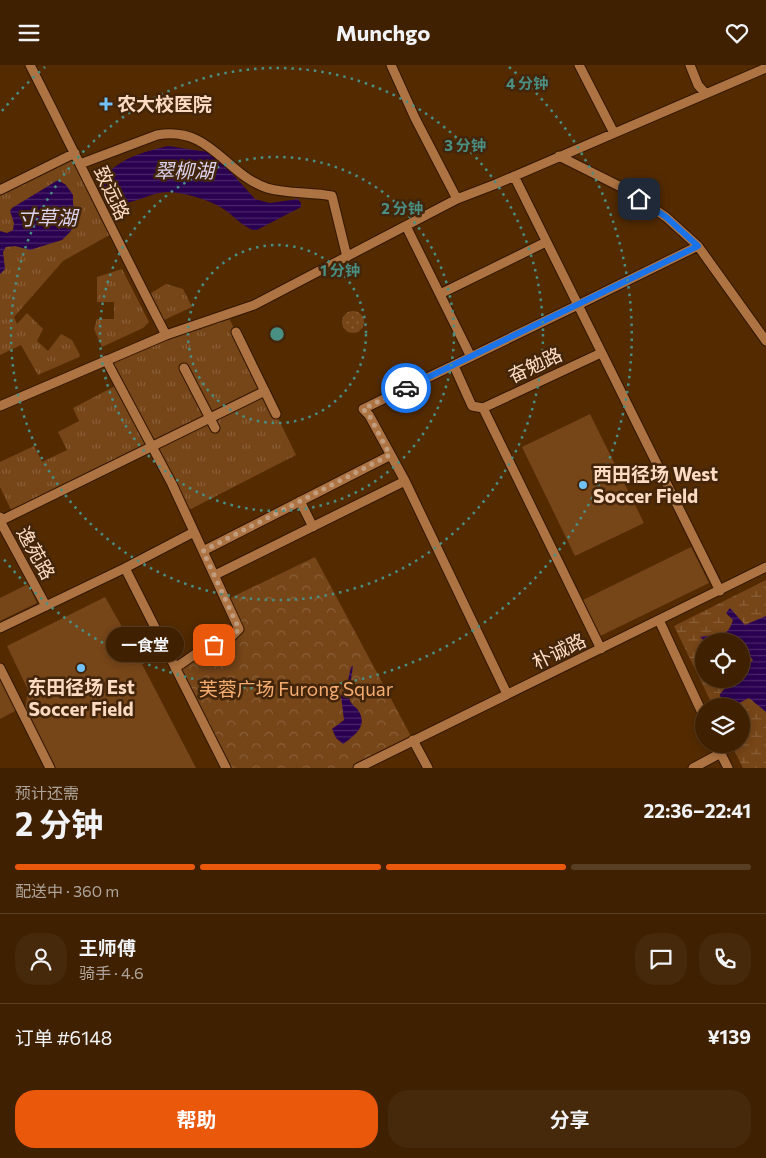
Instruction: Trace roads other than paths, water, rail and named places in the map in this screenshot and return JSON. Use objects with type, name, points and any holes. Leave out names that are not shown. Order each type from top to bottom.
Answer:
[{"type":"street","name":"致远路","points":[[30,65],[166,335]]},
{"type":"street","points":[[391,65],[415,118],[457,199]]},
{"type":"street","points":[[579,65],[614,133]]},
{"type":"street","points":[[690,65],[698,85],[705,93]]},
{"type":"street","points":[[0,406],[166,335],[254,305],[457,199],[766,68]]},
{"type":"street","points":[[80,164],[156,135],[168,133],[192,137],[212,148],[237,169],[266,187],[332,196],[347,257]]},
{"type":"street","points":[[0,190],[74,153]]},
{"type":"street","points":[[559,156],[625,189],[666,217],[698,246],[766,341]]},
{"type":"street","points":[[514,176],[720,591]]},
{"type":"street","points":[[406,226],[471,357]]},
{"type":"street","points":[[440,294],[546,242]]},
{"type":"street","points":[[507,694],[404,481],[369,415],[363,409],[698,246]]},
{"type":"street","points":[[236,332],[276,414]]},
{"type":"street","name":"奋勉路","points":[[483,408],[601,353]]},
{"type":"street","points":[[106,361],[172,484],[239,629],[232,637],[197,653],[175,668]]},
{"type":"street","points":[[454,366],[472,406],[483,408],[601,649]]},
{"type":"street","points":[[184,368],[215,429]]},
{"type":"street","points":[[0,521],[265,391]]},
{"type":"street","points":[[203,551],[390,455]]},
{"type":"street","points":[[214,575],[404,481]]},
{"type":"street","points":[[300,501],[313,527]]},
{"type":"street","name":"逸苑路","points":[[0,515],[0,521],[46,605]]},
{"type":"street","points":[[0,628],[125,568],[194,532]]},
{"type":"street","name":"朴诚路","points":[[720,591],[766,567]]},
{"type":"street","points":[[125,568],[226,768]]},
{"type":"street","name":"朴诚路","points":[[358,768],[724,589],[720,591]]},
{"type":"street","points":[[659,620],[695,698]]},
{"type":"street","points":[[0,668],[49,767]]},
{"type":"street","points":[[413,740],[428,768]]},
{"type":"street","points":[[693,768],[721,753],[728,768]]},
{"type":"water","name":"翠柳湖","points":[[168,146],[208,152],[221,161],[255,199],[270,203],[298,199],[301,207],[257,230],[253,230],[216,205],[184,194],[163,192],[125,203],[111,203],[106,196],[102,178],[125,160]]},
{"type":"water","name":"寸草湖","points":[[58,180],[66,185],[73,195],[73,204],[77,216],[71,231],[62,240],[30,250],[15,246],[6,247],[3,252],[5,269],[0,274],[0,231],[7,233],[13,230],[14,223],[10,211]]},
{"type":"water","points":[[730,608],[745,625],[766,616],[766,712],[750,698],[721,698],[720,694],[725,688],[750,688],[750,663],[753,660],[750,657],[750,633],[724,633],[728,631],[733,620],[726,613]]},
{"type":"water","points":[[353,666],[349,692],[350,701],[358,710],[362,721],[359,730],[343,744],[336,738],[332,729],[344,720],[341,696]]},
{"type":"place","name":"农大校医院","points":[[106,104]]},
{"type":"place","name":"西田径场 West Soccer Field","points":[[583,485]]},
{"type":"place","name":"一食堂","points":[[214,645]]},
{"type":"place","name":"东田径场 Est Soccer Field","points":[[81,668]]},
{"type":"park label","name":"芙蓉广场 Furong Squar","points":[[296,689]]}]
